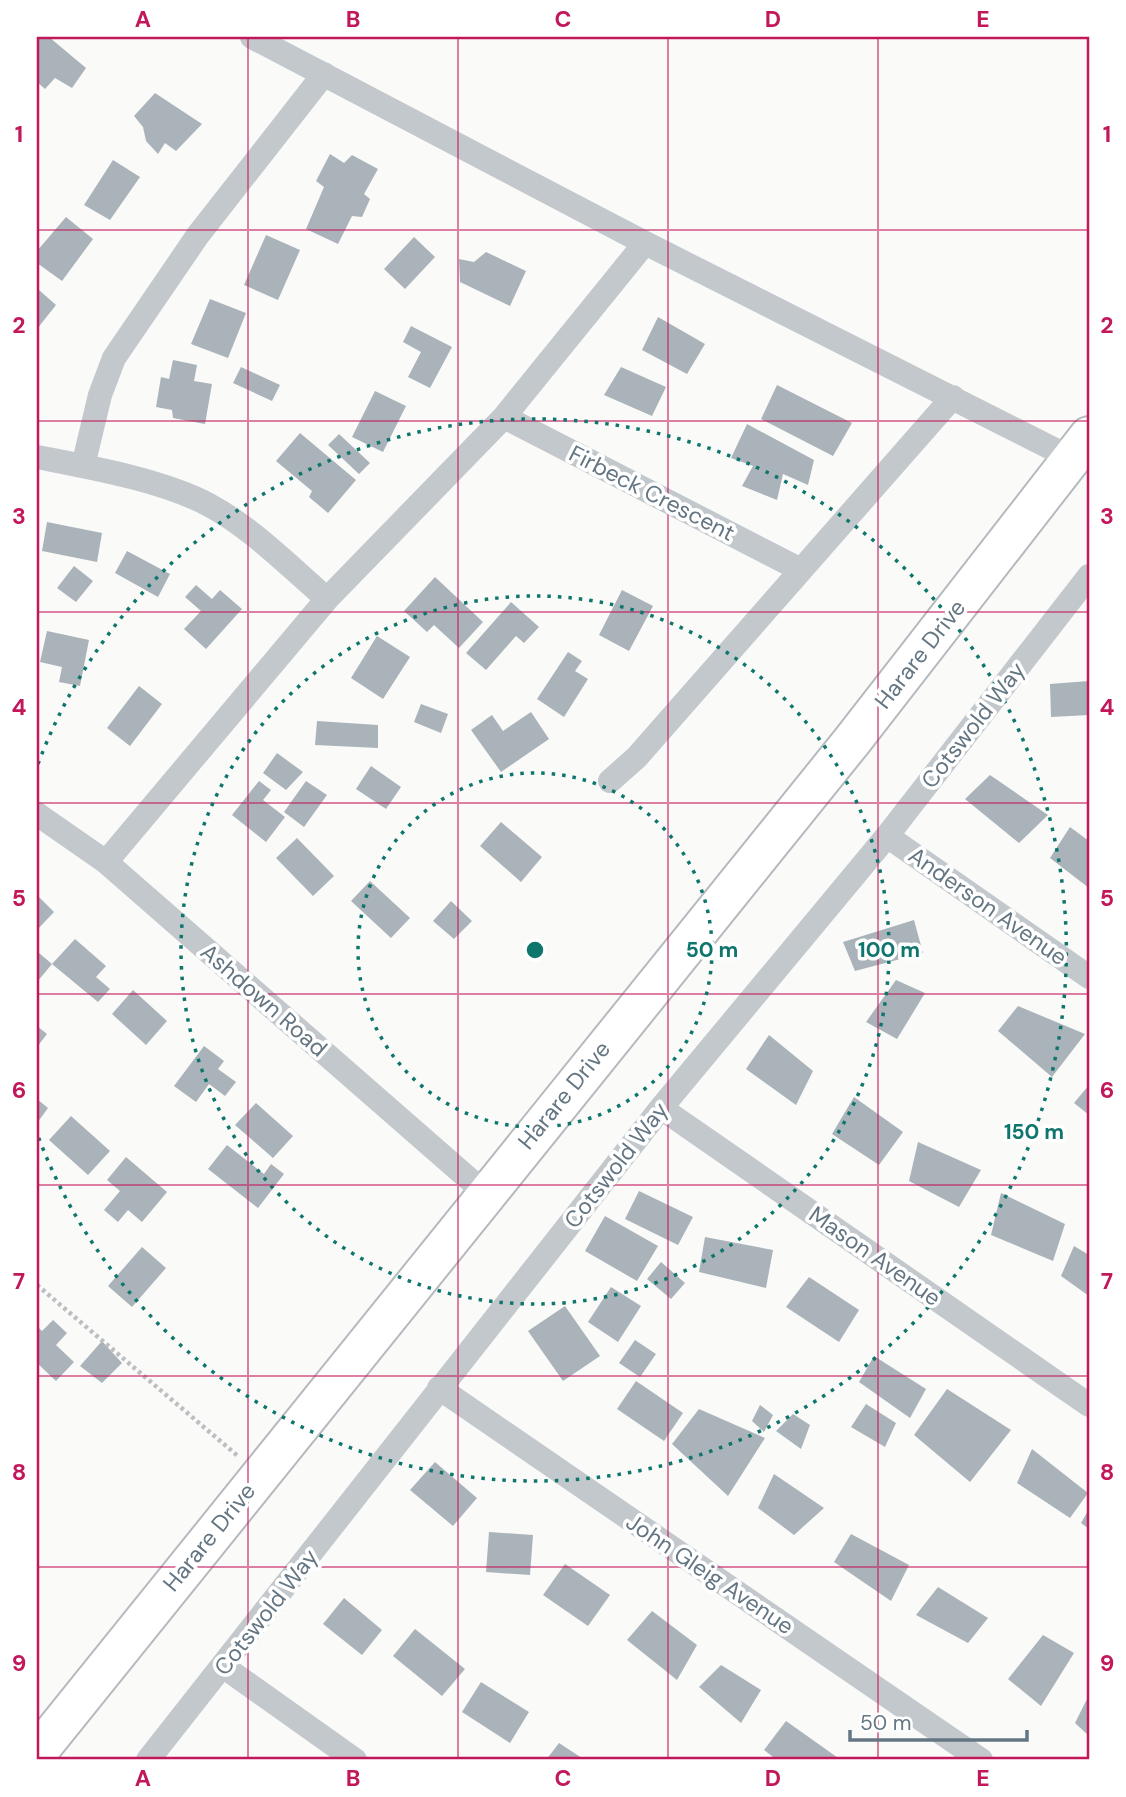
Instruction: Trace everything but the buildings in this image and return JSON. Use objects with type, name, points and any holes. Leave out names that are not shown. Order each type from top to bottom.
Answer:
[{"type":"main road","name":"Harare Drive","points":[[37,1753],[485,1193],[852,741],[1081,447]]},
{"type":"street","points":[[252,37],[645,243],[953,397],[1081,447]]},
{"type":"street","points":[[83,466],[100,395],[114,358],[198,235],[324,74]]},
{"type":"street","points":[[106,862],[327,599],[504,417],[645,243]]},
{"type":"street","points":[[610,781],[638,757],[953,397]]},
{"type":"street","name":"Firbeck Crescent","points":[[504,417],[801,570]]},
{"type":"street","points":[[37,457],[83,466],[179,492],[208,504],[233,520],[327,599]]},
{"type":"street","name":"Cotswold Way","points":[[148,1760],[224,1667],[439,1388],[661,1108],[887,836],[1089,576]]},
{"type":"street","name":"Ashdown Road","points":[[37,814],[106,862],[485,1193]]},
{"type":"street","name":"Anderson Avenue","points":[[887,836],[1089,977]]},
{"type":"street","name":"Mason Avenue","points":[[661,1108],[1089,1405]]},
{"type":"street","name":"John Gleig Avenue","points":[[439,1388],[982,1760]]},
{"type":"street","points":[[224,1667],[355,1760]]},
{"type":"path","points":[[37,1285],[259,1475]]}]
